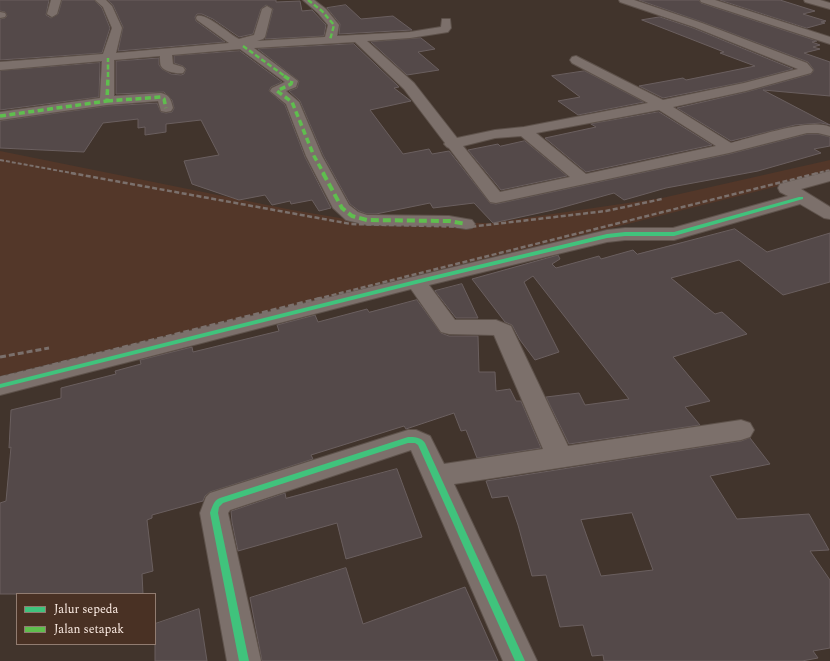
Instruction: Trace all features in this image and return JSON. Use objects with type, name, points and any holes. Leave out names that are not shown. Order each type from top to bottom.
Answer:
[{"type":"street","points":[[52,14],[56,0]]},
{"type":"street","points":[[100,0],[107,6],[117,28],[108,58],[107,101]]},
{"type":"street","points":[[308,0],[329,18],[334,25],[330,40]]},
{"type":"street","points":[[452,144],[495,134],[661,105],[746,87],[805,71],[807,68],[698,26],[624,0]]},
{"type":"street","points":[[704,0],[830,41]]},
{"type":"street","points":[[810,0],[830,6]]},
{"type":"street","points":[[240,45],[259,37],[267,9]]},
{"type":"street","points":[[201,18],[292,81],[291,84],[277,91],[292,102],[314,156],[342,208],[352,216],[367,220],[449,221],[466,224]]},
{"type":"street","points":[[0,66],[166,53],[240,45],[435,32],[446,28],[446,21]]},
{"type":"street","points":[[357,38],[409,86],[452,144],[496,198],[729,148],[807,129],[820,128],[830,132]]},
{"type":"street","points":[[57,62],[64,49]]},
{"type":"street","points":[[166,53],[167,66],[179,70]]},
{"type":"street","points":[[576,60],[661,105],[729,148]]},
{"type":"street","points":[[0,116],[107,101],[161,97],[164,99],[166,108]]},
{"type":"street","points":[[524,130],[582,179]]},
{"type":"street","points":[[830,176],[786,188],[830,214]]},
{"type":"street","points":[[0,386],[607,236],[625,234],[674,234],[801,198]]},
{"type":"street","points":[[416,282],[449,326],[496,327],[503,331],[560,457]]},
{"type":"street","points":[[436,476],[741,430]]},
{"type":"street","points":[[244,661],[214,513],[216,506],[220,501],[408,440],[416,440],[421,444],[520,661]]},
{"type":"shaded area","points":[[0,151],[292,210],[364,222],[491,223],[662,198],[830,160],[830,173],[0,382]]},
{"type":"building","points":[[0,0],[49,0],[46,15],[51,18],[58,14],[62,0],[94,0],[102,8],[110,28],[102,53],[0,60],[0,19],[7,16],[5,12],[0,11]]},
{"type":"building","points":[[108,0],[300,1],[302,11],[312,10],[326,25],[324,36],[265,39],[273,9],[266,5],[261,9],[253,34],[239,37],[213,19],[202,14],[197,14],[195,17],[196,21],[225,42],[118,51],[123,27],[113,5]]},
{"type":"building","points":[[639,0],[699,0],[701,3],[817,41],[812,42],[820,45],[813,47],[820,49],[804,53],[830,62],[830,96],[763,90],[830,125],[821,123],[795,125],[731,141],[677,108],[746,92],[811,74],[814,70],[808,62]]},
{"type":"building","points":[[720,0],[780,0],[815,11],[803,14],[826,21],[821,22],[825,23],[807,28]]},
{"type":"building","points":[[346,5],[361,19],[393,16],[412,30],[339,34],[340,24],[327,8]]},
{"type":"building","points":[[660,17],[693,28],[793,69],[744,82],[663,98],[639,86],[683,78],[686,80],[755,66],[720,53],[724,52],[642,20]]},
{"type":"building","points":[[421,38],[435,49],[418,52],[439,70],[407,75],[371,42]]},
{"type":"building","points":[[354,44],[399,87],[394,88],[411,101],[370,110],[403,154],[429,149],[432,154],[449,151],[490,203],[496,204],[729,154],[807,134],[818,134],[830,137],[830,146],[814,149],[821,153],[758,171],[666,188],[624,200],[614,193],[553,210],[493,223],[474,203],[433,208],[430,203],[376,214],[367,214],[359,211],[350,204],[323,155],[300,101],[289,91],[297,88],[299,81],[258,49]]},
{"type":"building","points":[[240,51],[282,82],[271,87],[269,91],[285,105],[305,157],[331,208],[319,211],[312,200],[291,204],[290,201],[272,205],[265,195],[239,200],[192,184],[184,161],[219,155],[201,120],[166,124],[166,132],[145,135],[145,127],[138,128],[138,119],[103,123],[84,152],[0,148],[0,121],[107,106],[157,103],[161,112],[172,112],[174,108],[172,100],[164,92],[116,94],[116,61],[159,58],[159,65],[162,69],[171,74],[181,75],[184,74],[186,69],[183,66],[174,63],[174,56]]},
{"type":"building","points":[[100,63],[99,97],[0,110],[0,71]]},
{"type":"building","points":[[585,71],[644,102],[578,115],[558,101],[580,97],[552,76]]},
{"type":"building","points":[[659,112],[712,145],[586,172],[545,138],[596,127],[591,124]]},
{"type":"building","points":[[525,141],[567,176],[501,190],[468,150],[498,144],[500,146]]},
{"type":"building","points":[[735,229],[767,252],[830,233],[830,282],[783,295],[739,260],[671,278],[715,314],[722,312],[747,334],[673,357],[710,401],[685,407],[700,425],[569,444],[546,397],[579,393],[585,405],[629,399],[533,276],[524,282],[559,352],[535,360],[520,340],[512,325],[505,322],[472,279],[558,255],[560,259],[552,264],[556,268],[599,256],[601,259],[633,250],[637,254]]},
{"type":"building","points":[[462,284],[478,318],[456,318],[435,291]]},
{"type":"building","points":[[417,300],[441,333],[449,336],[478,336],[479,372],[495,372],[496,391],[510,389],[516,401],[521,401],[541,448],[477,458],[466,430],[461,431],[454,413],[406,429],[404,426],[311,455],[313,459],[210,492],[205,496],[203,501],[152,515],[152,518],[147,520],[153,571],[142,574],[143,593],[0,594],[0,503],[6,501],[11,447],[9,448],[11,410],[61,398],[61,388],[116,374],[115,371],[141,364],[140,360],[192,347],[193,352],[279,331],[277,325],[315,315],[318,322],[367,309],[369,312]]},
{"type":"building","points":[[750,438],[770,464],[710,476],[737,519],[809,514],[829,550],[810,551],[830,580],[830,648],[813,651],[818,658],[802,661],[604,661],[603,655],[592,656],[583,625],[560,627],[546,575],[532,576],[518,525],[508,496],[492,498],[486,481],[741,441]],"holes":[[[632,513],[653,570],[601,576],[581,520]]]},
{"type":"building","points":[[397,469],[422,537],[346,559],[337,523],[238,551],[231,511],[285,493],[286,498]]},
{"type":"building","points":[[346,568],[363,624],[465,587],[498,661],[262,661],[250,598]]},
{"type":"building","points":[[199,609],[207,661],[155,661],[156,624]]},
{"type":"railway","points":[[0,160],[77,174]]},
{"type":"railway","points":[[818,173],[830,170]]},
{"type":"railway","points":[[71,173],[351,224],[469,227],[606,211],[662,199]]},
{"type":"railway","points":[[318,299],[818,173]]},
{"type":"railway","points":[[814,174],[818,173]]},
{"type":"railway","points":[[0,378],[318,299]]},
{"type":"railway","points":[[0,357],[49,348]]},
{"type":"marked path","points":[[308,0],[322,11],[334,25],[330,40]]},
{"type":"marked path","points":[[243,46],[292,81],[291,84],[277,91],[292,102],[314,156],[342,208],[352,216],[367,220],[449,221],[466,224]]},
{"type":"marked path","points":[[0,116],[107,101],[108,58]]},
{"type":"marked path","points":[[107,101],[161,97],[164,99],[166,108]]},
{"type":"cycle path","points":[[0,386],[607,236],[625,234],[674,234],[801,198]]},
{"type":"cycle path","points":[[244,661],[214,513],[216,506],[220,501],[408,440],[416,440],[421,443],[520,661]]}]
